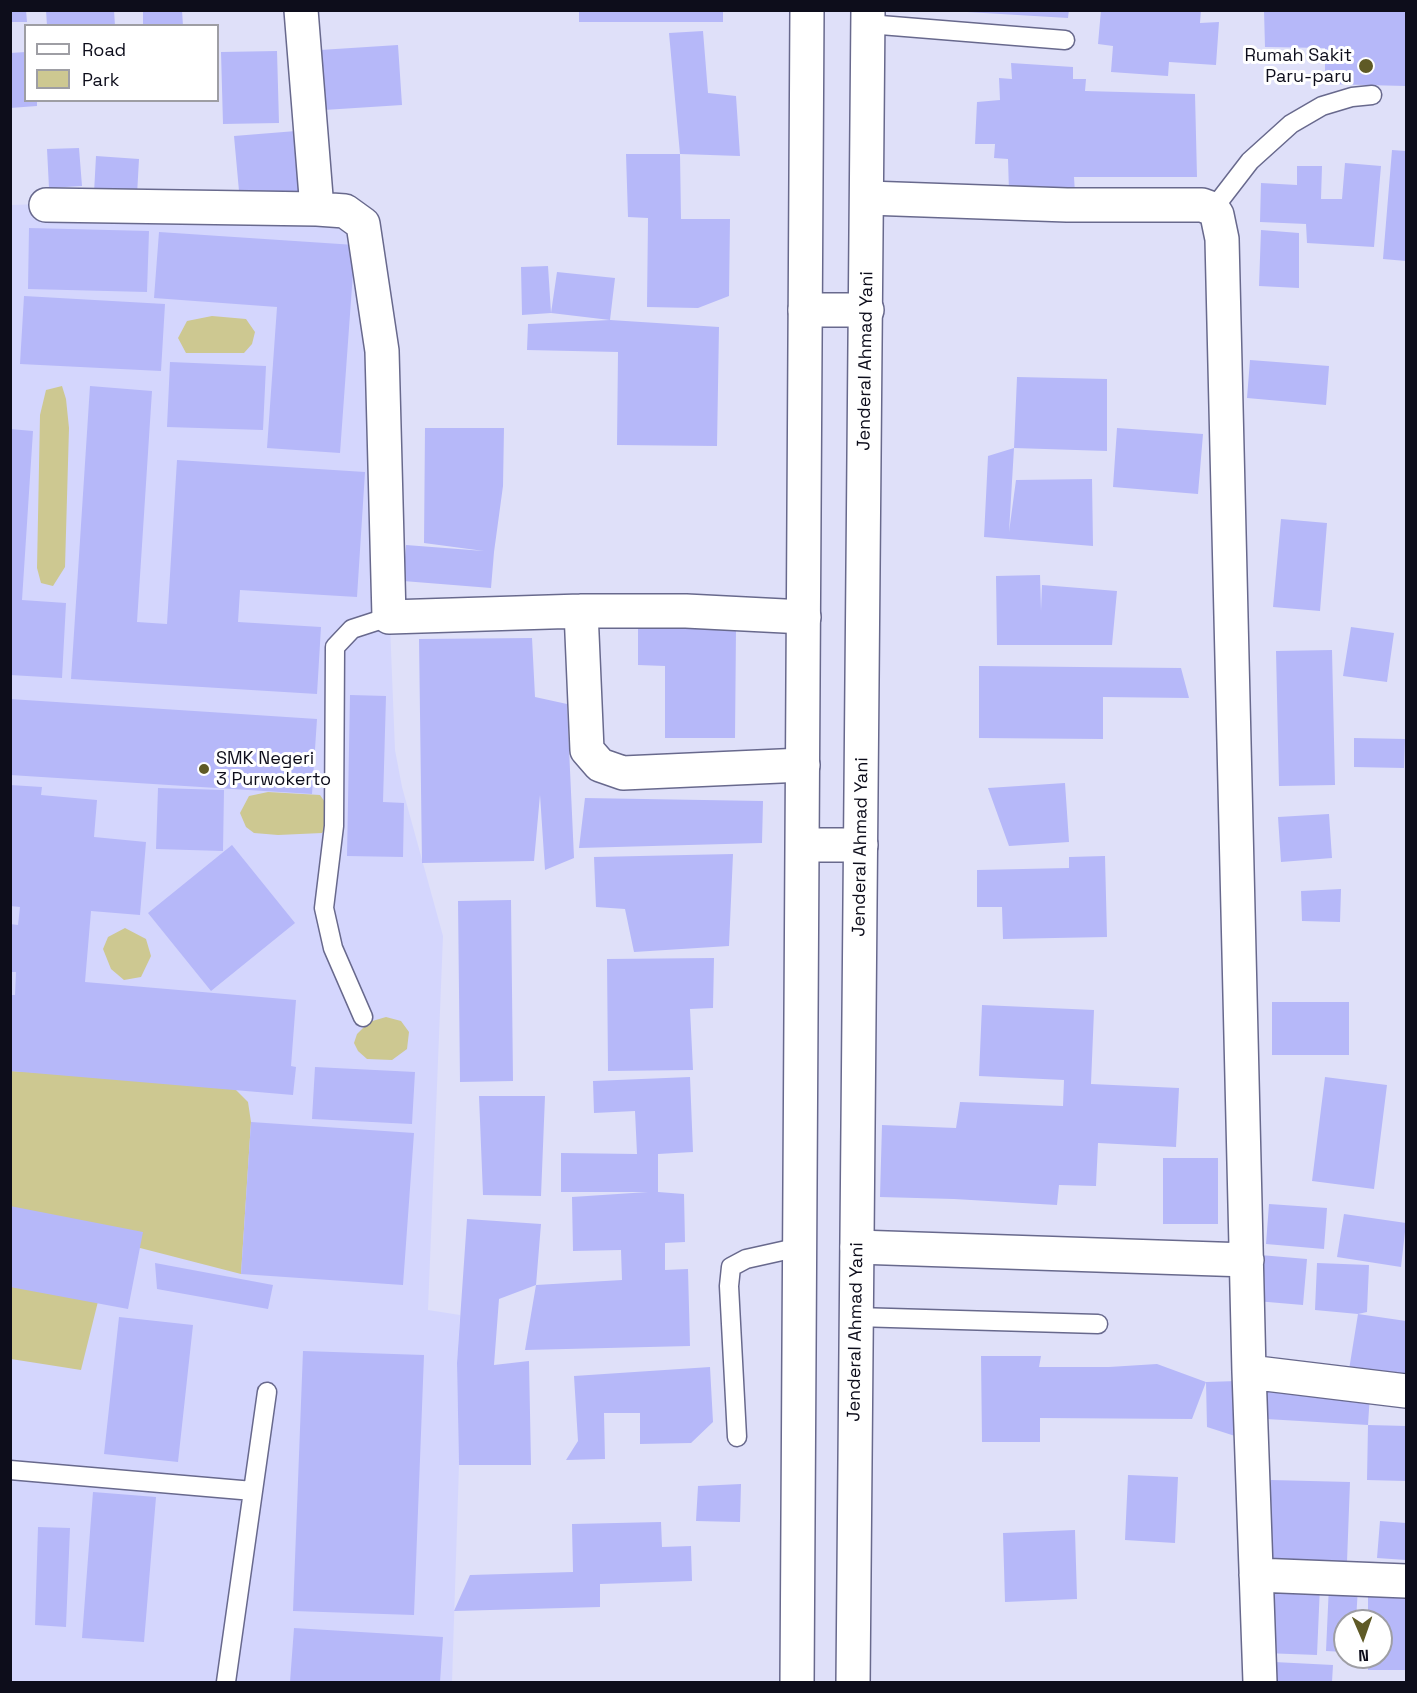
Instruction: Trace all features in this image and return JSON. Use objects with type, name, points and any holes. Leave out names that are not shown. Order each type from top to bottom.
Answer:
[{"type":"street","points":[[301,10],[317,209]]},
{"type":"street","points":[[797,1683],[807,10]]},
{"type":"street","name":"Jenderal Ahmad Yani","points":[[853,1683],[868,17]]},
{"type":"street","points":[[868,198],[1014,204],[1202,205],[1213,209],[1217,215],[1222,240],[1249,1372],[1260,1683]]},
{"type":"street","points":[[46,205],[317,209],[345,211],[363,224],[382,351],[389,617],[581,611],[686,611],[804,617]]},
{"type":"street","points":[[805,310],[867,310]]},
{"type":"street","points":[[581,611],[587,750],[600,765],[623,773],[803,765]]},
{"type":"street","points":[[803,845],[861,845]]},
{"type":"street","points":[[857,1247],[1247,1260]]},
{"type":"street","points":[[1249,1372],[1407,1390]]},
{"type":"street","points":[[1256,1575],[1407,1581]]},
{"type":"lane","points":[[868,17],[1065,40]]},
{"type":"lane","points":[[1213,209],[1250,161],[1291,124],[1322,106],[1352,97],[1372,95]]},
{"type":"lane","points":[[363,1017],[333,948],[324,908],[334,826],[335,647],[352,629],[389,617]]},
{"type":"lane","points":[[737,1437],[729,1286],[731,1267],[746,1259],[800,1247]]},
{"type":"lane","points":[[856,1317],[1098,1324]]},
{"type":"lane","points":[[226,1683],[267,1392]]},
{"type":"lane","points":[[10,1470],[253,1491]]},
{"type":"shaded area","name":"SMK Negeri 3 Purwokerto","points":[[44,204],[363,224],[389,600],[395,750],[402,787],[443,936],[428,1310],[460,1315],[457,1363],[459,1465],[452,1682],[11,1682],[10,205]]},
{"type":"green space","points":[[212,316],[246,319],[255,332],[252,344],[244,353],[186,353],[178,338],[187,321]]},
{"type":"green space","points":[[62,386],[66,399],[69,428],[65,567],[53,586],[41,583],[37,568],[40,415],[46,390]]},
{"type":"green space","points":[[268,792],[320,795],[329,808],[328,823],[322,833],[278,835],[254,833],[246,827],[240,813],[249,796]]},
{"type":"green space","points":[[125,928],[146,939],[151,956],[141,977],[124,980],[111,969],[103,949],[108,937]]},
{"type":"green space","points":[[386,1017],[401,1021],[409,1032],[407,1049],[392,1060],[367,1059],[358,1051],[354,1043],[357,1034],[369,1022]]},
{"type":"green space","points":[[10,1071],[229,1083],[248,1102],[251,1122],[241,1274],[113,1241],[81,1370],[11,1359]]},
{"type":"building","points":[[10,10],[26,10],[27,22],[10,22]]},
{"type":"building","points":[[46,10],[114,10],[115,24],[47,24]]},
{"type":"building","points":[[143,10],[182,10],[183,24],[143,24]]},
{"type":"building","points":[[579,10],[723,10],[723,22],[579,22]]},
{"type":"building","points":[[967,10],[1069,10],[1068,18],[967,12]]},
{"type":"building","points":[[1101,10],[1201,10],[1200,23],[1219,22],[1216,65],[1169,62],[1168,76],[1111,72],[1113,46],[1098,44]]},
{"type":"building","name":"Rumah Sakit Paru-paru","points":[[1264,10],[1406,10],[1406,86],[1325,84],[1325,48],[1265,47]]},
{"type":"building","points":[[703,31],[708,93],[736,96],[740,156],[680,154],[669,33]]},
{"type":"building","points":[[398,45],[402,105],[324,110],[320,50]]},
{"type":"building","points":[[277,51],[279,123],[223,124],[221,52]]},
{"type":"building","points":[[24,52],[24,102],[37,102],[37,106],[10,108],[10,53]]},
{"type":"building","points":[[1011,63],[1073,67],[1073,79],[1086,79],[1085,91],[1195,94],[1197,177],[1074,177],[1075,193],[1009,191],[1008,159],[994,158],[995,144],[975,144],[977,102],[1000,100],[999,78],[1012,79]]},
{"type":"building","points":[[296,131],[301,196],[240,202],[234,136]]},
{"type":"building","points":[[79,148],[82,186],[49,188],[47,149]]},
{"type":"building","points":[[1392,150],[1406,151],[1406,261],[1383,259]]},
{"type":"building","points":[[626,154],[680,154],[681,219],[730,219],[729,296],[698,308],[647,307],[648,218],[628,217]]},
{"type":"building","points":[[96,156],[139,159],[137,195],[94,193]]},
{"type":"building","points":[[1345,163],[1381,166],[1374,247],[1307,243],[1306,224],[1260,222],[1261,183],[1297,185],[1297,166],[1322,166],[1321,199],[1342,199]]},
{"type":"building","points":[[29,228],[149,231],[147,292],[28,289]]},
{"type":"building","points":[[1261,230],[1299,233],[1299,288],[1259,286]]},
{"type":"building","points":[[159,232],[355,245],[340,453],[267,448],[277,307],[154,298]]},
{"type":"building","points":[[548,266],[551,313],[522,315],[521,267]]},
{"type":"building","points":[[557,272],[615,278],[610,320],[551,313]]},
{"type":"building","points":[[24,296],[165,304],[161,371],[20,364]]},
{"type":"building","points":[[610,320],[719,327],[717,446],[617,445],[618,352],[527,350],[528,324]]},
{"type":"building","points":[[1250,360],[1329,366],[1326,405],[1247,398]]},
{"type":"building","points":[[170,362],[266,366],[263,430],[167,427]]},
{"type":"building","points":[[1017,377],[1107,379],[1107,451],[1014,448]]},
{"type":"building","points":[[90,386],[152,391],[137,622],[167,624],[177,460],[365,472],[357,597],[240,590],[238,622],[321,627],[317,694],[71,679]]},
{"type":"building","points":[[425,428],[504,428],[503,486],[491,588],[403,581],[406,545],[484,551],[424,543]]},
{"type":"building","points":[[1117,428],[1203,434],[1198,494],[1113,487]]},
{"type":"building","points":[[10,429],[33,431],[22,600],[66,603],[62,678],[10,675]]},
{"type":"building","points":[[1014,448],[1009,532],[1016,480],[1092,479],[1093,546],[984,537],[988,456]]},
{"type":"building","points":[[1281,519],[1327,523],[1320,611],[1273,607]]},
{"type":"building","points":[[1040,575],[1041,611],[1042,585],[1117,591],[1112,645],[997,645],[996,576]]},
{"type":"building","points":[[1351,627],[1394,633],[1387,682],[1343,676]]},
{"type":"building","points":[[638,629],[736,629],[735,738],[665,738],[665,666],[638,665]]},
{"type":"building","points":[[532,638],[535,697],[567,704],[574,858],[545,870],[540,795],[534,861],[422,863],[419,639]]},
{"type":"building","points":[[1332,650],[1335,785],[1279,786],[1276,651]]},
{"type":"building","points":[[979,666],[1181,668],[1189,698],[1103,697],[1103,739],[979,738]]},
{"type":"building","points":[[350,695],[386,696],[383,802],[404,803],[403,857],[347,856]]},
{"type":"building","points":[[10,699],[317,719],[312,794],[10,775]]},
{"type":"building","points":[[1354,738],[1405,739],[1404,768],[1354,767]]},
{"type":"building","points":[[1065,783],[1069,842],[1009,846],[988,788]]},
{"type":"building","points":[[10,785],[42,787],[41,795],[97,800],[94,837],[146,842],[140,915],[91,911],[85,982],[296,1000],[291,1066],[296,1067],[293,1095],[10,1071],[10,995],[15,995],[16,972],[10,972],[10,924],[18,925],[20,907],[10,906]]},
{"type":"building","points":[[158,788],[224,790],[223,851],[156,849]]},
{"type":"building","points":[[585,798],[763,801],[762,843],[579,848]]},
{"type":"building","points":[[1329,814],[1332,858],[1281,862],[1278,817]]},
{"type":"building","points":[[232,845],[295,923],[211,991],[148,913]]},
{"type":"building","points":[[733,854],[729,946],[634,952],[625,909],[596,907],[594,857]]},
{"type":"building","points":[[1105,856],[1107,937],[1003,939],[1002,907],[977,907],[977,870],[1069,868],[1069,857]]},
{"type":"building","points":[[1341,889],[1340,922],[1302,921],[1301,891]]},
{"type":"building","points":[[511,900],[513,1081],[460,1082],[458,901]]},
{"type":"building","points":[[714,958],[713,1008],[690,1009],[693,1070],[608,1071],[607,959]]},
{"type":"building","points":[[1272,1002],[1349,1002],[1349,1055],[1272,1055]]},
{"type":"building","points":[[982,1005],[1094,1010],[1091,1084],[1179,1088],[1176,1147],[1098,1143],[1096,1186],[1059,1185],[1057,1205],[880,1197],[882,1125],[956,1128],[960,1102],[1063,1106],[1064,1080],[979,1076]]},
{"type":"building","points":[[315,1067],[415,1072],[412,1124],[312,1119]]},
{"type":"building","points":[[690,1077],[693,1152],[658,1154],[658,1192],[684,1194],[685,1242],[665,1243],[665,1270],[688,1269],[690,1346],[525,1350],[536,1285],[622,1280],[621,1250],[573,1251],[572,1197],[648,1192],[561,1192],[561,1153],[637,1154],[635,1111],[594,1113],[593,1081]]},
{"type":"building","points":[[1325,1077],[1387,1085],[1374,1189],[1312,1181]]},
{"type":"building","points":[[479,1096],[545,1096],[541,1196],[483,1195]]},
{"type":"building","points":[[251,1122],[414,1133],[403,1285],[241,1274]]},
{"type":"building","points":[[1163,1158],[1218,1158],[1218,1224],[1163,1224]]},
{"type":"building","points":[[1269,1204],[1327,1208],[1324,1249],[1266,1244]]},
{"type":"building","points":[[10,1206],[143,1232],[128,1309],[10,1287]]},
{"type":"building","points":[[1344,1214],[1406,1223],[1401,1267],[1337,1257]]},
{"type":"building","points":[[467,1219],[541,1224],[536,1285],[499,1299],[494,1365],[529,1361],[531,1465],[459,1465],[457,1363]]},
{"type":"building","points":[[1260,1255],[1307,1259],[1303,1305],[1256,1301]]},
{"type":"building","points":[[155,1263],[273,1285],[268,1309],[157,1289]]},
{"type":"building","points":[[1317,1263],[1369,1265],[1367,1312],[1358,1314],[1315,1310]]},
{"type":"building","points":[[1358,1314],[1406,1321],[1406,1386],[1348,1376]]},
{"type":"building","points":[[119,1317],[193,1325],[178,1462],[104,1454]]},
{"type":"building","points":[[303,1351],[424,1355],[414,1615],[293,1611]]},
{"type":"building","points":[[981,1356],[1041,1356],[1039,1367],[1157,1364],[1206,1382],[1192,1419],[1040,1418],[1040,1442],[982,1442]]},
{"type":"building","points":[[710,1367],[713,1422],[691,1443],[640,1444],[640,1413],[604,1413],[605,1459],[566,1460],[578,1441],[574,1376]]},
{"type":"building","points":[[1237,1381],[1235,1436],[1207,1427],[1206,1382]]},
{"type":"building","points":[[1251,1385],[1370,1394],[1368,1425],[1266,1419]]},
{"type":"building","points":[[1368,1425],[1406,1426],[1406,1481],[1367,1480]]},
{"type":"building","points":[[1128,1475],[1178,1477],[1175,1543],[1125,1540]]},
{"type":"building","points":[[1271,1480],[1350,1482],[1347,1562],[1268,1559]]},
{"type":"building","points":[[741,1484],[740,1522],[696,1521],[698,1486]]},
{"type":"building","points":[[93,1492],[156,1497],[144,1642],[82,1638]]},
{"type":"building","points":[[1380,1521],[1406,1523],[1406,1560],[1377,1558]]},
{"type":"building","points":[[661,1522],[662,1547],[691,1546],[692,1581],[600,1584],[600,1607],[454,1611],[470,1575],[573,1572],[572,1524]]},
{"type":"building","points":[[38,1527],[70,1528],[66,1627],[35,1625]]},
{"type":"building","points":[[1075,1530],[1077,1599],[1005,1602],[1003,1533]]},
{"type":"building","points":[[1267,1584],[1320,1586],[1317,1655],[1264,1653]]},
{"type":"building","points":[[1329,1585],[1358,1587],[1357,1609],[1333,1609],[1333,1651],[1326,1651]]},
{"type":"building","points":[[1368,1590],[1406,1594],[1406,1670],[1368,1670],[1393,1669],[1393,1609],[1368,1609]]},
{"type":"building","points":[[294,1628],[443,1637],[440,1682],[290,1682]]},
{"type":"building","points":[[1274,1662],[1333,1665],[1332,1682],[1273,1682]]},
{"type":"place","name":"Rumah Sakit Paru-paru","points":[[1366,66]]},
{"type":"place","name":"SMK Negeri 3 Purwokerto","points":[[204,769]]}]
